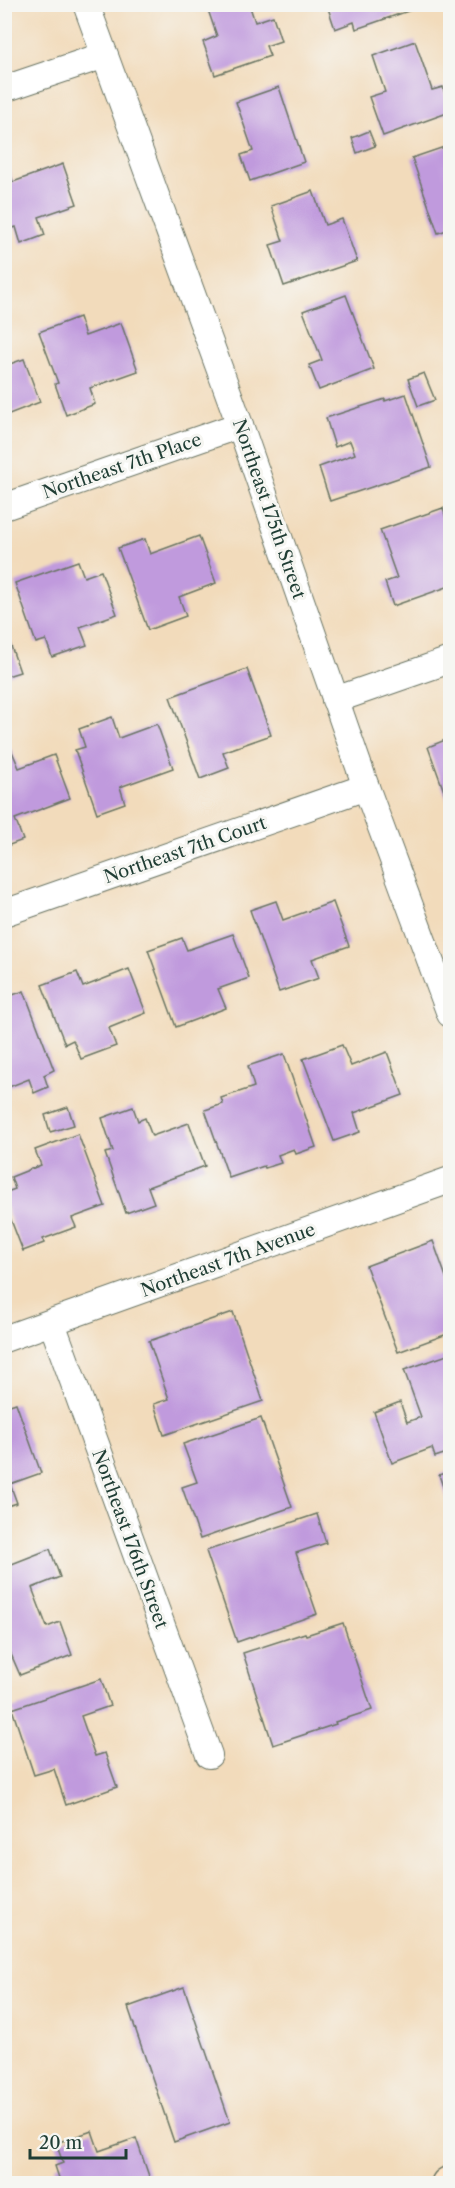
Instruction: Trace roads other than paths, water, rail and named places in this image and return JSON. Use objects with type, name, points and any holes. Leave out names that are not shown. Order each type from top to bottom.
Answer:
[{"type":"street","name":"Northeast 175th Street","points":[[86,4],[240,425],[366,787],[450,1014]]},
{"type":"street","points":[[4,89],[105,55]]},
{"type":"street","name":"Northeast 7th Place","points":[[4,507],[240,425]]},
{"type":"street","points":[[335,700],[450,660]]},
{"type":"street","name":"Northeast 7th Court","points":[[4,913],[366,787]]},
{"type":"street","name":"Northeast 7th Avenue","points":[[4,1339],[450,1180]]},
{"type":"street","name":"Northeast 176th Street","points":[[52,1323],[209,1755]]}]
